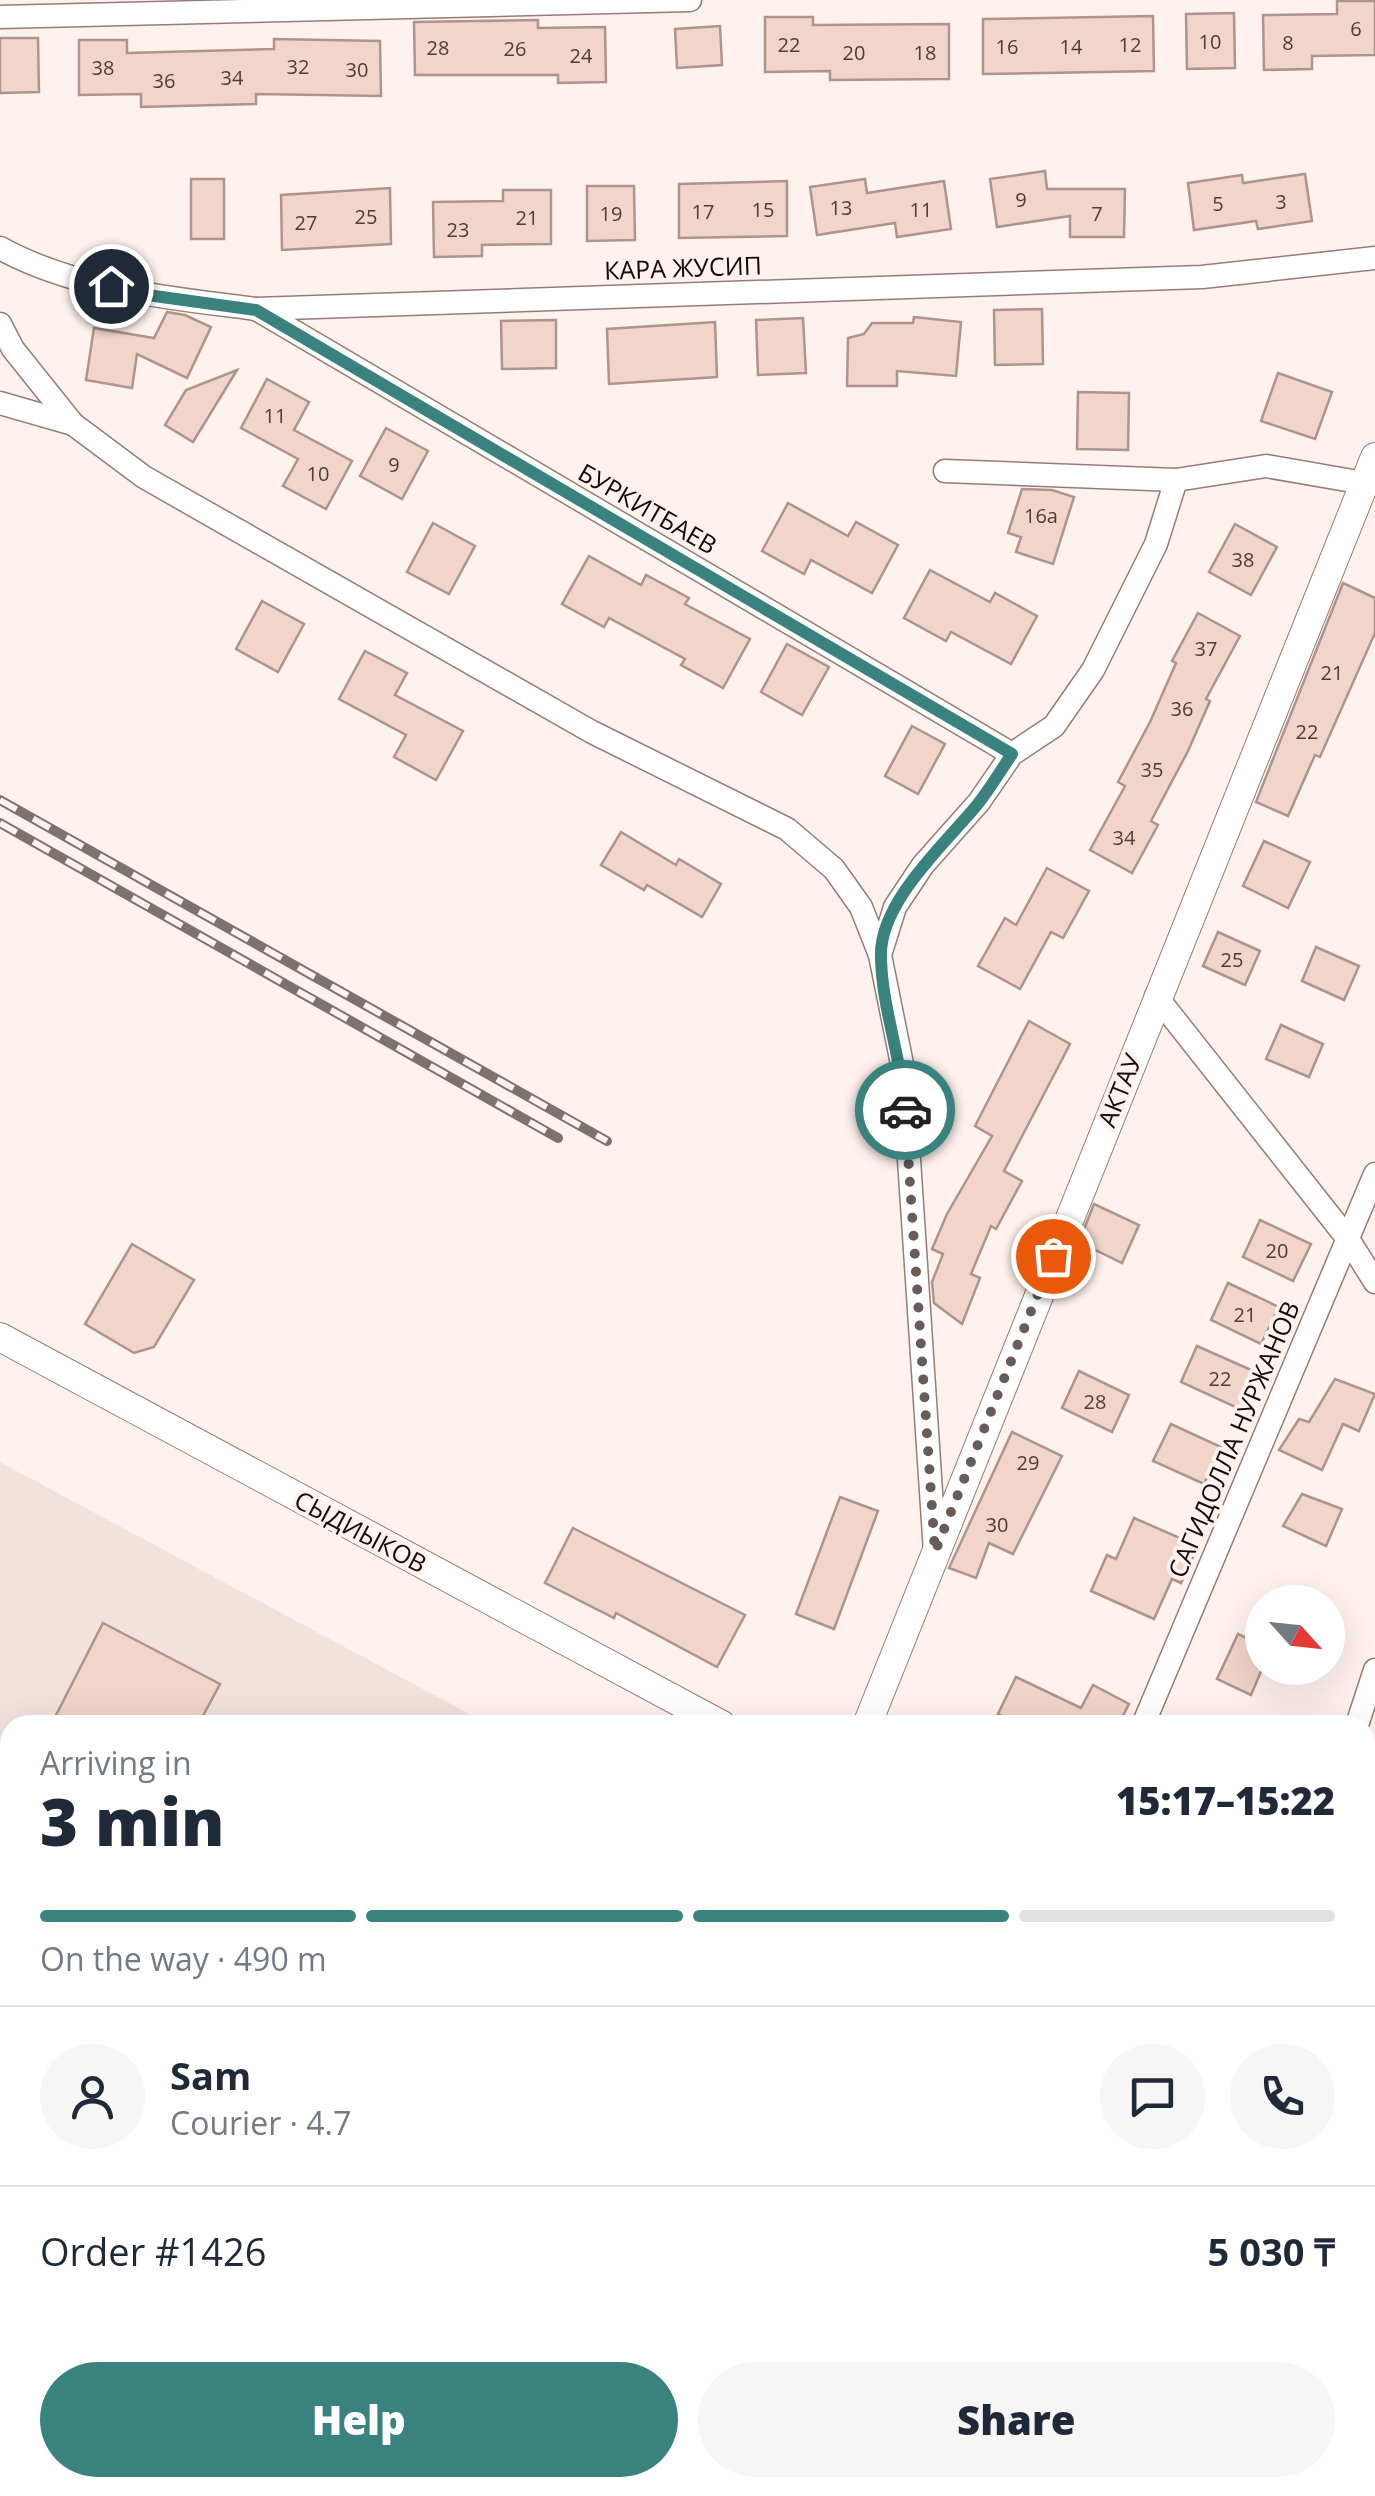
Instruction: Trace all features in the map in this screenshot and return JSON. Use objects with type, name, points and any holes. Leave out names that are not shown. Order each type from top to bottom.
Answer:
[{"type":"street","points":[[0,16],[690,0]]},
{"type":"street","name":"КАРА ЖУСИП","points":[[0,248],[24,261],[140,294],[256,310],[1202,278],[1375,258]]},
{"type":"street","name":"БУРКИТБАЕВ","points":[[256,310],[1012,754]]},
{"type":"street","points":[[0,324],[13,350],[73,424],[144,477],[592,732],[787,829],[834,870],[861,906],[880,955],[903,1069],[935,1552]]},
{"type":"street","points":[[0,403],[73,424]]},
{"type":"street","points":[[944,470],[1176,480],[1266,466],[1369,470]]},
{"type":"street","name":"АКТАУ","points":[[871,1715],[1369,470]]},
{"type":"street","points":[[880,955],[895,907],[923,866],[979,802],[1012,754],[1054,726],[1094,670],[1156,544],[1176,480]]},
{"type":"street","points":[[1156,996],[1348,1239],[1375,1282]]},
{"type":"street","name":"САГИДОЛЛА НУРЖАНОВ","points":[[1147,1715],[1375,1174]]},
{"type":"street","name":"СЫДИЫКОВ","points":[[0,1337],[703,1715]]},
{"type":"street","points":[[1361,1715],[1375,1670]]},
{"type":"shaded area","points":[[0,1462],[471,1715],[0,1715]]},
{"type":"building","points":[[1337,1],[1375,1],[1375,55],[1312,56],[1312,69],[1264,70],[1263,15],[1337,14]]},
{"type":"building","points":[[1234,13],[1235,68],[1187,69],[1186,14]]},
{"type":"building","points":[[1153,16],[1154,71],[983,74],[983,19]]},
{"type":"building","points":[[765,17],[813,17],[813,25],[949,24],[949,79],[830,80],[830,71],[765,72]]},
{"type":"building","points":[[538,20],[538,28],[605,27],[606,82],[558,83],[558,75],[415,75],[414,22]]},
{"type":"building","points":[[720,26],[722,65],[677,68],[675,29]]},
{"type":"building","points":[[0,38],[38,38],[39,92],[0,93]]},
{"type":"building","points":[[274,39],[380,41],[381,96],[256,94],[256,104],[141,107],[141,94],[79,95],[79,40],[127,40],[127,53],[274,49]]},
{"type":"building","points":[[1045,171],[1047,189],[1125,189],[1124,237],[1070,237],[1070,216],[997,227],[990,179]]},
{"type":"building","points":[[1305,174],[1312,221],[1258,229],[1256,221],[1194,230],[1188,183],[1242,175],[1243,183]]},
{"type":"building","points":[[191,179],[224,179],[224,239],[191,239]]},
{"type":"building","points":[[865,179],[867,193],[944,181],[951,229],[897,237],[895,223],[817,235],[810,187]]},
{"type":"building","points":[[787,181],[787,236],[679,238],[679,184]]},
{"type":"building","points":[[587,186],[634,186],[635,240],[587,241]]},
{"type":"building","points":[[390,188],[391,244],[282,250],[281,195]]},
{"type":"building","points":[[503,190],[551,190],[551,244],[482,245],[482,256],[434,257],[433,202],[503,201]]},
{"type":"building","points":[[1042,309],[1043,364],[995,365],[994,310]]},
{"type":"building","points":[[167,312],[211,327],[187,378],[137,354],[132,388],[86,380],[94,328],[154,338]]},
{"type":"building","points":[[914,317],[961,322],[956,376],[897,371],[897,386],[847,386],[848,338],[864,334],[872,323],[913,323]]},
{"type":"building","points":[[803,318],[806,373],[758,375],[756,320]]},
{"type":"building","points":[[556,320],[556,368],[502,369],[501,321]]},
{"type":"building","points":[[715,322],[717,377],[609,384],[607,329]]},
{"type":"building","points":[[237,370],[193,442],[165,425],[186,390]]},
{"type":"building","points":[[1278,373],[1332,392],[1315,439],[1261,421]]},
{"type":"building","points":[[267,379],[309,402],[294,430],[352,461],[326,509],[283,486],[298,459],[241,428]]},
{"type":"building","points":[[1078,392],[1129,393],[1128,450],[1077,449]]},
{"type":"building","points":[[386,428],[428,451],[402,499],[360,476]]},
{"type":"building","points":[[1022,489],[1052,490],[1074,497],[1053,564],[1016,552],[1021,537],[1008,533]]},
{"type":"building","points":[[788,503],[848,536],[856,522],[898,545],[872,593],[811,560],[804,574],[762,551]]},
{"type":"building","points":[[433,523],[475,546],[449,594],[407,572]]},
{"type":"building","points":[[1235,524],[1277,547],[1251,595],[1209,572]]},
{"type":"building","points":[[589,556],[641,585],[646,575],[689,598],[685,604],[750,639],[723,688],[681,665],[685,659],[609,618],[604,627],[562,604]]},
{"type":"building","points":[[930,570],[990,602],[995,593],[1037,616],[1011,664],[951,632],[946,641],[904,618]]},
{"type":"building","points":[[1343,583],[1375,598],[1375,633],[1320,757],[1315,755],[1288,816],[1256,802]]},
{"type":"building","points":[[262,601],[304,624],[278,672],[236,649]]},
{"type":"building","points":[[1198,613],[1240,636],[1206,699],[1210,701],[1188,751],[1151,821],[1158,825],[1132,873],[1090,850],[1125,786],[1118,782],[1150,722],[1176,663],[1172,661]]},
{"type":"building","points":[[787,644],[829,667],[802,715],[761,692]]},
{"type":"building","points":[[365,651],[407,673],[395,695],[463,731],[436,780],[394,757],[406,735],[339,699]]},
{"type":"building","points":[[912,726],[945,744],[918,794],[885,776]]},
{"type":"building","points":[[621,832],[676,865],[679,859],[721,884],[702,917],[647,885],[644,890],[601,865]]},
{"type":"building","points":[[1264,841],[1310,862],[1288,908],[1243,886]]},
{"type":"building","points":[[1047,868],[1089,891],[1063,938],[1051,932],[1020,989],[978,966],[1005,918],[1016,925]]},
{"type":"building","points":[[1218,932],[1260,951],[1245,985],[1203,966]]},
{"type":"building","points":[[1316,947],[1359,966],[1344,1000],[1302,981]]},
{"type":"building","points":[[1029,1021],[1070,1044],[1004,1171],[1022,1181],[996,1229],[991,1226],[971,1274],[980,1278],[962,1324],[934,1303],[932,1282],[943,1254],[932,1249],[947,1214],[992,1136],[975,1126]]},
{"type":"building","points":[[1281,1025],[1323,1044],[1309,1077],[1266,1059]]},
{"type":"building","points":[[1094,1204],[1139,1225],[1122,1263],[1079,1242]]},
{"type":"building","points":[[1260,1220],[1311,1244],[1293,1281],[1243,1257]]},
{"type":"building","points":[[132,1244],[194,1280],[154,1347],[134,1353],[85,1324]]},
{"type":"building","points":[[1228,1283],[1279,1307],[1261,1344],[1211,1320]]},
{"type":"building","points":[[1197,1346],[1258,1373],[1244,1411],[1181,1382]]},
{"type":"building","points":[[1079,1371],[1129,1395],[1112,1432],[1062,1408]]},
{"type":"building","points":[[1335,1379],[1375,1394],[1359,1431],[1343,1424],[1322,1470],[1279,1450],[1299,1419],[1309,1422]]},
{"type":"building","points":[[1171,1424],[1221,1447],[1204,1484],[1153,1461]]},
{"type":"building","points":[[1012,1432],[1062,1456],[1013,1554],[989,1543],[976,1578],[949,1568]]},
{"type":"building","points":[[1302,1494],[1342,1509],[1326,1546],[1283,1526]]},
{"type":"building","points":[[840,1497],[878,1511],[834,1629],[796,1614]]},
{"type":"building","points":[[1134,1518],[1198,1546],[1181,1583],[1172,1579],[1154,1619],[1091,1591],[1107,1555],[1116,1559]]},
{"type":"building","points":[[573,1528],[745,1615],[717,1667],[616,1613],[614,1618],[545,1583]]},
{"type":"building","points":[[103,1623],[220,1684],[203,1715],[56,1715]]},
{"type":"building","points":[[1238,1634],[1245,1637],[1245,1685],[1255,1685],[1251,1695],[1217,1679]]},
{"type":"building","points":[[1016,1677],[1081,1708],[1093,1685],[1129,1704],[1123,1715],[998,1714]]},
{"type":"railway","points":[[0,800],[607,1141]]},
{"type":"railway","points":[[0,823],[558,1138]]},
{"type":"way so far","points":[[905,1110],[935,1552],[1053,1256]]},
{"type":"route","points":[[111,286],[140,294],[256,310],[1012,754],[895,907],[880,955],[903,1069],[905,1110]]}]
